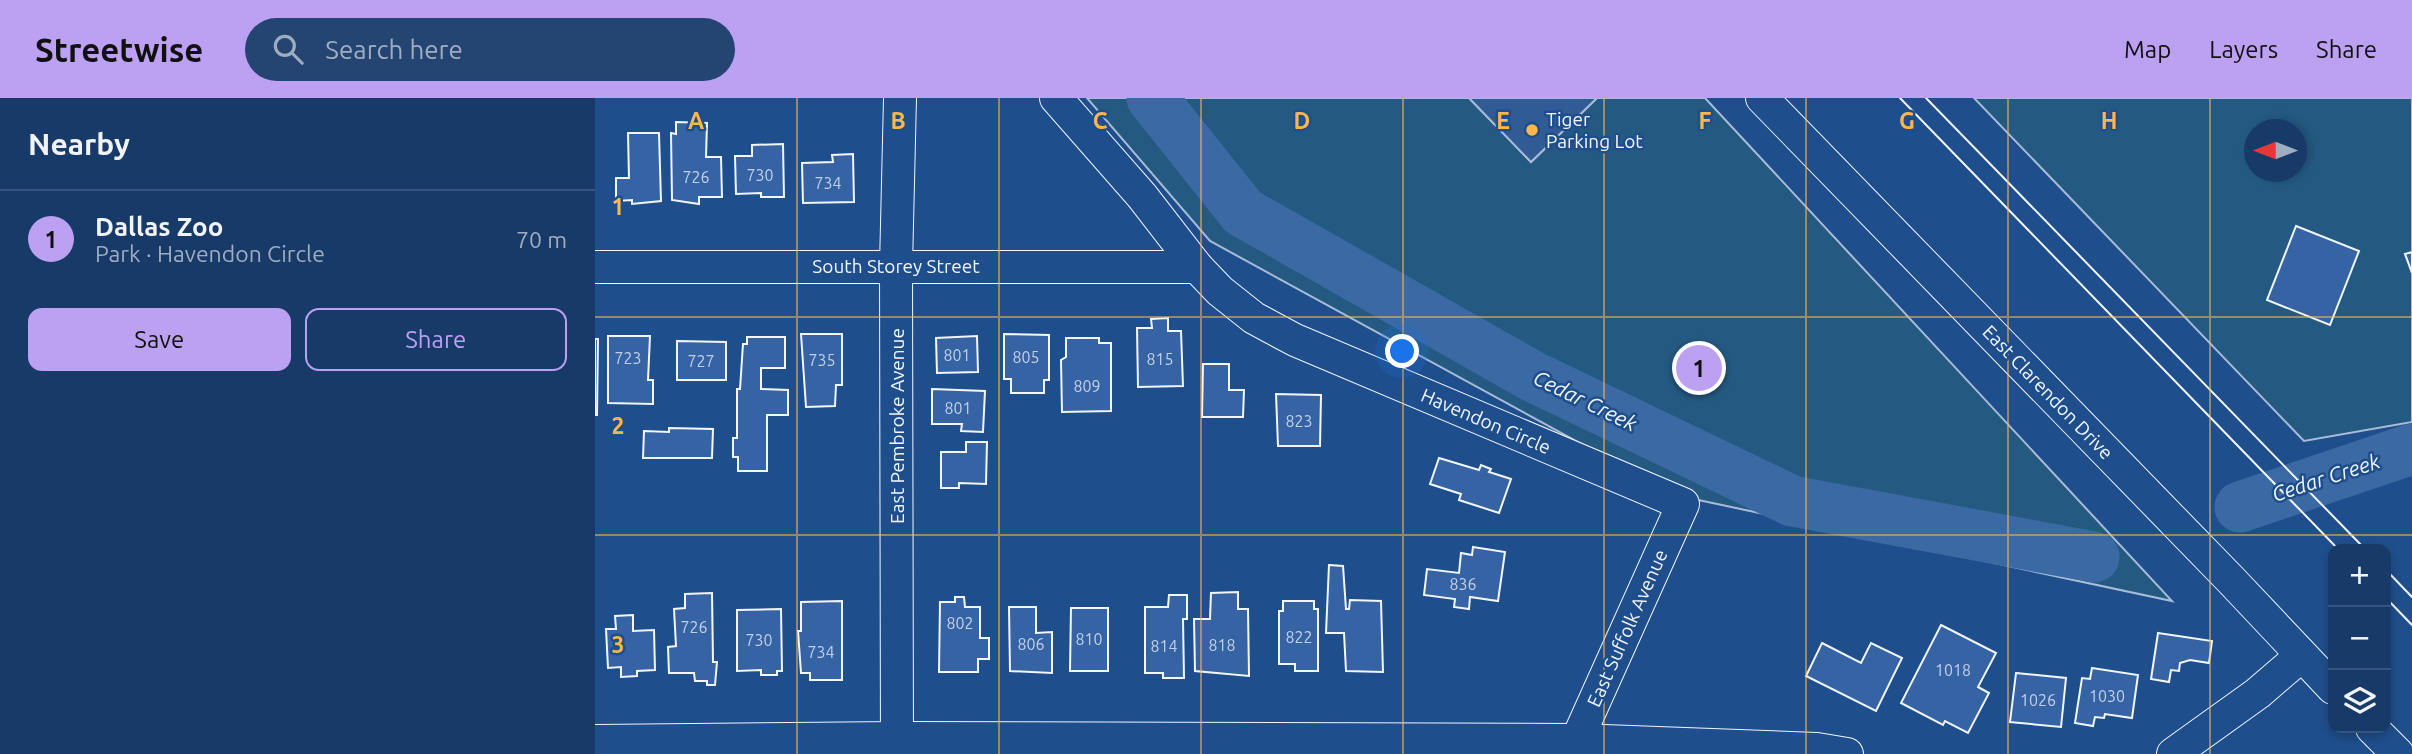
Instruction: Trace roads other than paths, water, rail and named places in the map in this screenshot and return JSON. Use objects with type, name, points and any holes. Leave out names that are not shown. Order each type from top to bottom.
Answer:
[{"type":"street","name":"East Pembroke Avenue","points":[[897,746],[897,266],[900,98]]},
{"type":"street","name":"Havendon Circle","points":[[1056,98],[1142,195],[1197,267],[1220,291],[1254,318],[1295,340],[1683,504]]},
{"type":"street","name":"East Clarendon Drive","points":[[1762,98],[2328,683]]},
{"type":"street","name":"South Storey Street","points":[[595,267],[1197,267]]},
{"type":"street","name":"East Suffolk Avenue","points":[[1576,747],[1683,504]]},
{"type":"street","points":[[2173,754],[2257,694],[2301,656]]},
{"type":"street","points":[[2377,733],[2398,754]]},
{"type":"street","points":[[595,741],[897,746],[1817,749],[1847,754]]},
{"type":"waterway","name":"Cedar Creek","points":[[1152,98],[1243,212],[1532,376],[1792,501],[2094,557]]},
{"type":"waterway","name":"Cedar Creek","points":[[2240,507],[2412,449]]},
{"type":"tram line","points":[[1900,98],[2333,544]]},
{"type":"tram line","points":[[1926,98],[2360,544]]},
{"type":"tram line","points":[[2391,575],[2412,597]]},
{"type":"tram line","points":[[2391,603],[2412,625]]},
{"type":"place","name":"Tiger Parking Lot","points":[[1532,130]]},
{"type":"place","name":"Dallas Zoo","points":[[1699,368]]}]
